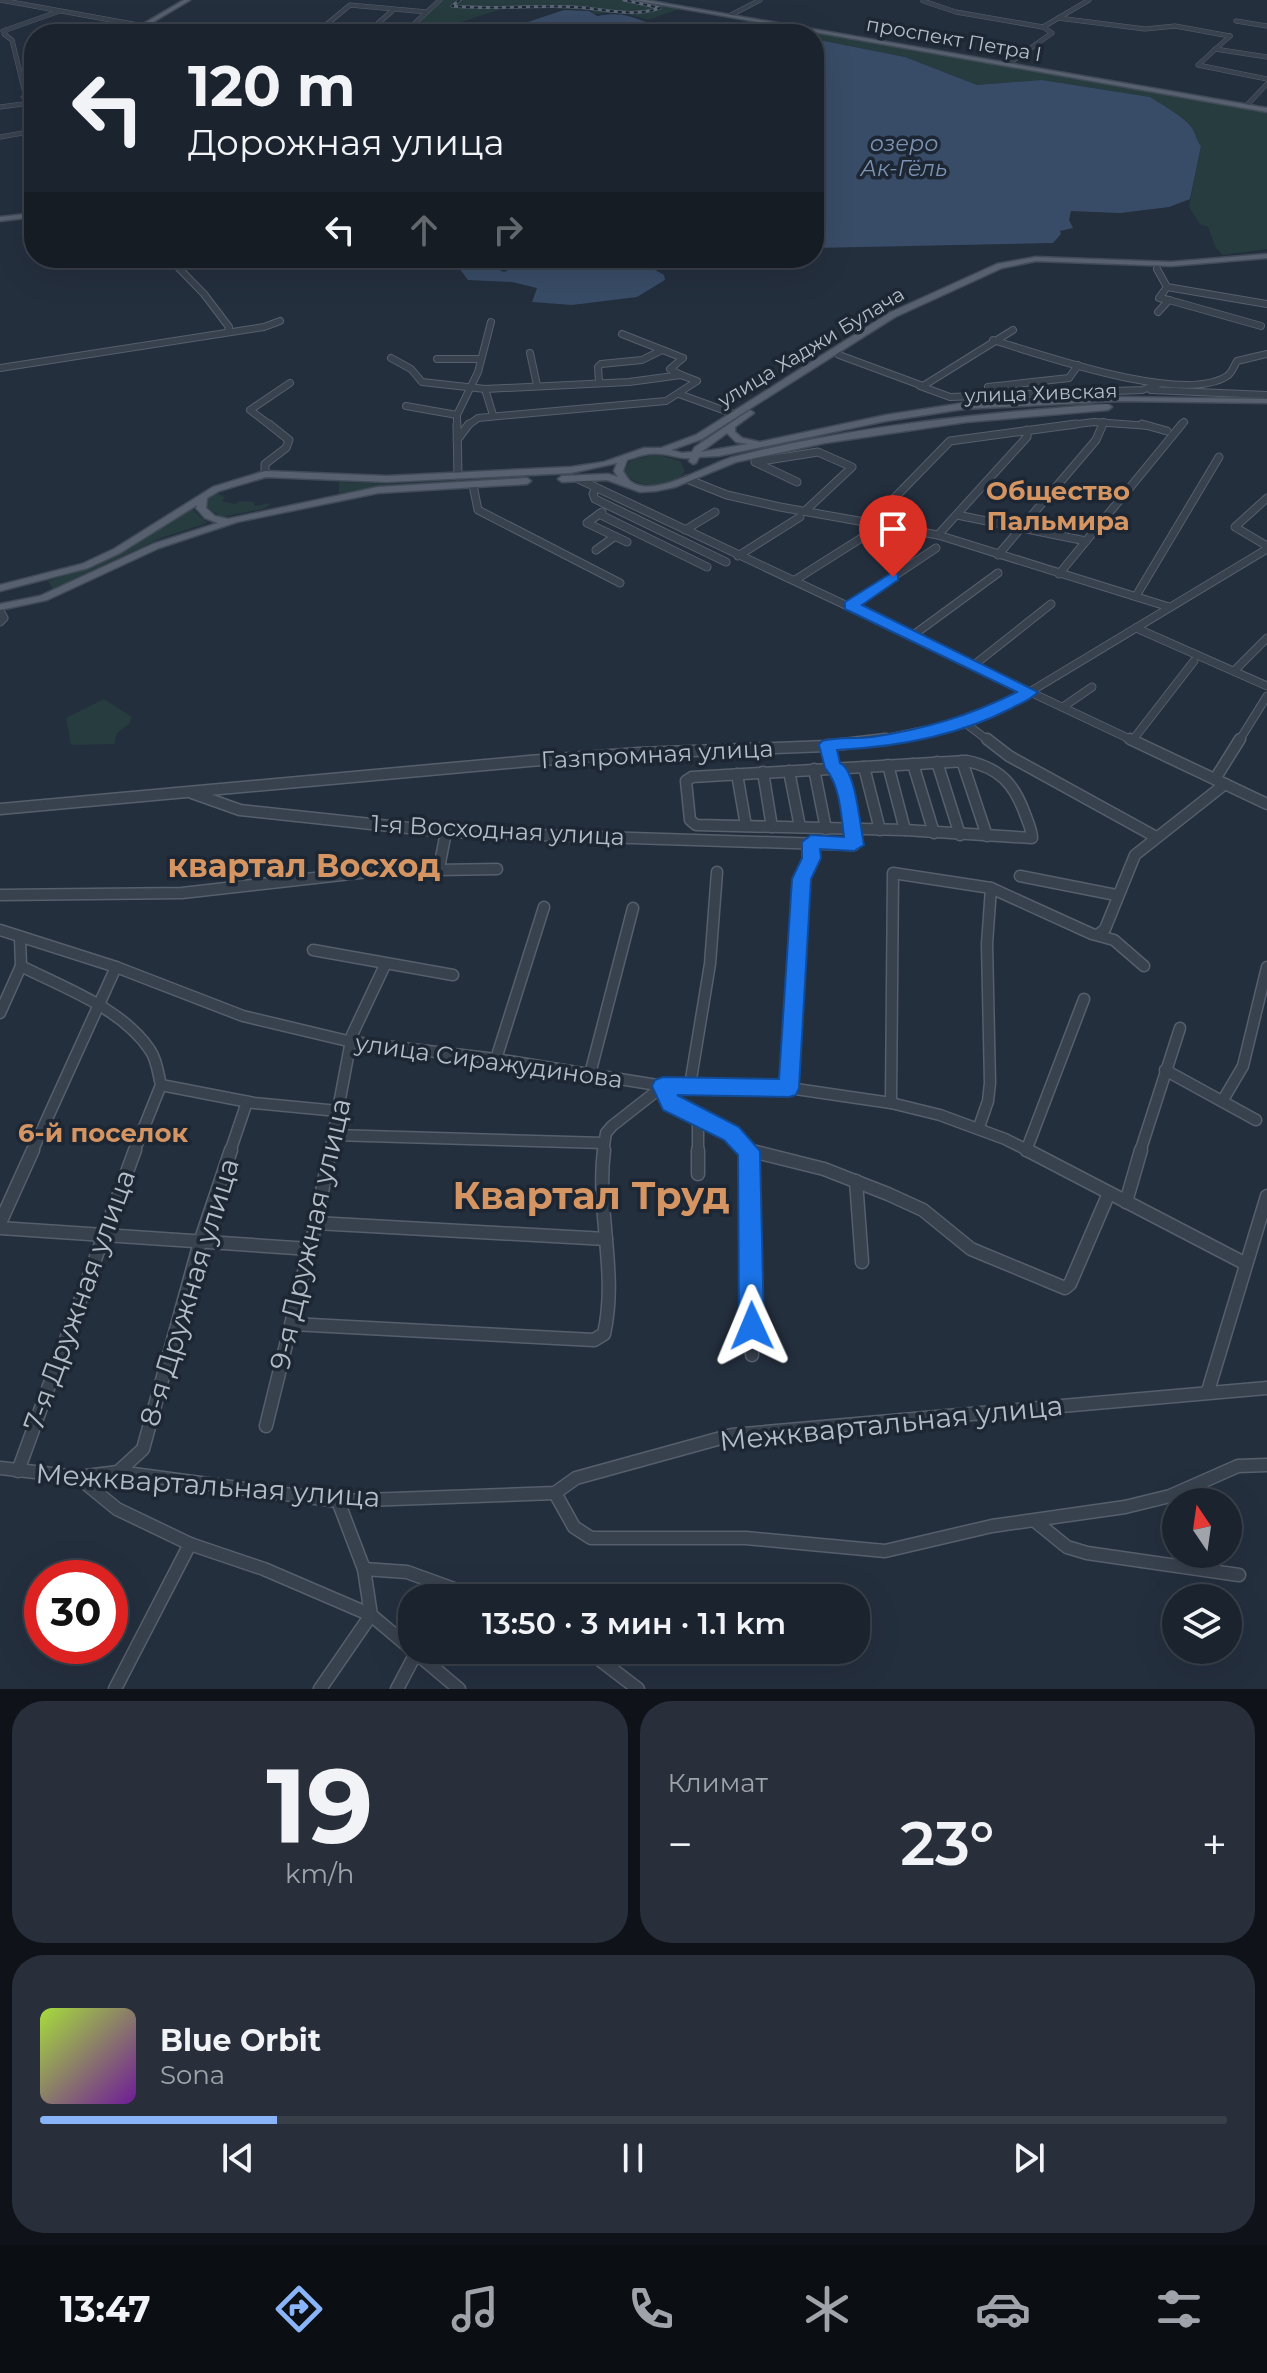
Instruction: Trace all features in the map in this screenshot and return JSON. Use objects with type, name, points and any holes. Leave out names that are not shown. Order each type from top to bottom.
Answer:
[{"type":"main road","points":[[145,24],[189,0]]},
{"type":"main road","name":"проспект Петра I","points":[[636,0],[778,24]]},
{"type":"main road","name":"проспект Петра I","points":[[643,0],[783,24]]},
{"type":"main road","name":"проспект Петра I","points":[[824,31],[1267,109]]},
{"type":"main road","name":"проспект Петра I","points":[[824,32],[1009,63]]},
{"type":"main road","points":[[0,220],[24,217]]},
{"type":"main road","name":"улица Хаджи Булача","points":[[623,460],[641,452],[661,451],[692,441],[738,416],[835,354],[906,315],[1008,270],[1073,262],[1171,264],[1267,259]]},
{"type":"main road","name":"улица Хаджи Булача","points":[[1073,262],[1157,269],[1208,268],[1267,259]]},
{"type":"main road","points":[[661,451],[694,456],[911,413],[992,404],[1132,399],[1267,401]]},
{"type":"main road","points":[[0,609],[66,589],[156,546],[235,520],[387,489],[608,477],[633,485],[664,488],[732,460],[972,419],[1135,405],[1267,401]]},
{"type":"main road","name":"улица Хаджи Булача","points":[[694,456],[698,449],[731,426],[738,416]]},
{"type":"main road","points":[[731,426],[731,433],[739,440],[767,443]]},
{"type":"main road","points":[[681,456],[690,463],[690,475]]},
{"type":"main road","points":[[690,475],[694,456]]},
{"type":"main road","points":[[623,460],[618,467],[619,473],[633,485]]},
{"type":"main road","points":[[0,588],[85,566],[117,551],[224,486],[265,474],[376,479],[458,476],[571,470],[623,460]]},
{"type":"main road","points":[[320,475],[333,484],[334,491],[327,500]]},
{"type":"main road","points":[[203,497],[201,508],[209,517],[235,520]]},
{"type":"main road","points":[[29,581],[45,587],[41,596],[30,602]]},
{"type":"street","points":[[0,0],[136,24]]},
{"type":"street","points":[[414,24],[440,0]]},
{"type":"street","points":[[731,15],[760,0]]},
{"type":"street","points":[[1043,27],[1089,0]]},
{"type":"street","points":[[924,1],[956,12],[1043,27],[1052,33],[1009,63]]},
{"type":"street","points":[[327,24],[350,5],[427,12]]},
{"type":"street","points":[[377,24],[392,11]]},
{"type":"street","points":[[24,89],[11,39],[3,31],[58,12]]},
{"type":"street","points":[[1058,18],[1149,29],[1175,26],[1230,36],[1198,65],[1267,82],[1247,106]]},
{"type":"street","points":[[1236,21],[1267,26]]},
{"type":"street","points":[[1215,49],[1267,57]]},
{"type":"street","points":[[0,107],[24,104]]},
{"type":"street","points":[[0,137],[24,133]]},
{"type":"street","points":[[179,268],[204,294],[229,327],[228,331]]},
{"type":"street","points":[[1157,269],[1167,287]]},
{"type":"street","points":[[1167,287],[1159,298],[1261,326]]},
{"type":"street","points":[[1167,287],[1267,304]]},
{"type":"street","points":[[1158,312],[1169,300]]},
{"type":"street","points":[[0,368],[264,327],[280,321]]},
{"type":"street","points":[[458,476],[457,415],[472,387],[491,322]]},
{"type":"street","points":[[922,386],[1013,330]]},
{"type":"street","points":[[457,440],[470,423],[493,415],[637,406],[666,401],[697,382],[670,369],[684,359],[622,334]]},
{"type":"street","points":[[993,340],[1078,365],[1162,383],[1204,384],[1228,376],[1237,361],[1267,354]]},
{"type":"street","points":[[599,382],[598,367],[601,364],[642,360],[662,350]]},
{"type":"street","points":[[530,353],[537,385]]},
{"type":"street","name":"улица Хивская","points":[[835,354],[950,397],[1142,390],[1162,383]]},
{"type":"street","points":[[391,358],[411,369],[418,380],[485,389],[681,375]]},
{"type":"street","points":[[437,359],[480,359]]},
{"type":"street","points":[[988,387],[1069,378],[1078,365]]},
{"type":"street","points":[[265,474],[265,464],[286,448],[289,440],[250,410],[290,383]]},
{"type":"street","points":[[485,389],[493,415]]},
{"type":"street","points":[[1142,390],[1267,401]]},
{"type":"street","points":[[679,394],[738,416]]},
{"type":"street","points":[[406,406],[457,415]]},
{"type":"street","points":[[998,555],[1096,440],[1104,422]]},
{"type":"street","points":[[795,580],[871,527],[950,441],[1104,422],[1141,424],[1167,431]]},
{"type":"street","points":[[1059,574],[1184,422]]},
{"type":"street","points":[[938,535],[1027,437],[1027,430]]},
{"type":"street","points":[[738,556],[803,514],[852,467],[818,452],[755,462],[797,482]]},
{"type":"street","points":[[1136,596],[1219,457]]},
{"type":"street","points":[[690,475],[727,495],[871,527],[938,535],[1169,607]]},
{"type":"street","points":[[576,478],[738,556],[851,605],[1267,804]]},
{"type":"street","points":[[473,485],[478,510],[620,583]]},
{"type":"street","points":[[596,488],[593,497],[726,562]]},
{"type":"street","points":[[1267,498],[1235,527],[1267,547]]},
{"type":"street","points":[[611,506],[587,523],[627,542]]},
{"type":"street","points":[[676,538],[715,512]]},
{"type":"street","points":[[599,514],[707,567]]},
{"type":"street","points":[[957,515],[1086,541]]},
{"type":"street","points":[[596,550],[614,537]]},
{"type":"street","name":"Газпромная улица","points":[[0,809],[552,759],[828,745],[916,736],[965,723],[1030,692],[1267,547]]},
{"type":"street","points":[[851,605],[936,548]]},
{"type":"street","points":[[912,636],[998,573]]},
{"type":"street","points":[[974,665],[1051,604]]},
{"type":"street","points":[[0,609],[4,618],[0,622]]},
{"type":"street","points":[[1136,628],[1267,686]]},
{"type":"street","points":[[1234,671],[1267,638]]},
{"type":"street","points":[[1132,741],[1194,661]]},
{"type":"street","points":[[1063,707],[1092,687]]},
{"type":"street","points":[[1215,779],[1267,696]]},
{"type":"street","points":[[965,723],[1009,756],[1156,837]]},
{"type":"street","points":[[828,745],[853,831]]},
{"type":"street","points":[[962,761],[987,836]]},
{"type":"street","points":[[962,761],[985,763],[1007,774],[1033,835],[1026,839],[905,830],[696,825],[690,820],[687,778],[836,768],[962,761]]},
{"type":"street","points":[[937,762],[960,835]]},
{"type":"street","points":[[913,764],[934,833]]},
{"type":"street","points":[[888,765],[905,830]]},
{"type":"street","points":[[864,767],[880,830]]},
{"type":"street","points":[[814,769],[826,829]]},
{"type":"street","points":[[789,771],[800,827]]},
{"type":"street","points":[[763,772],[772,827]]},
{"type":"street","points":[[737,774],[746,826]]},
{"type":"street","points":[[891,1103],[890,877],[893,873],[991,888],[1092,934],[1100,933],[1105,929],[1130,862],[1156,837],[1225,784]]},
{"type":"street","name":"1-я Восходная улица","points":[[189,792],[240,810],[446,832],[854,845],[853,831]]},
{"type":"street","points":[[439,868],[446,832]]},
{"type":"street","points":[[789,1088],[801,879],[812,858],[811,842]]},
{"type":"street","points":[[0,895],[182,893],[349,873],[439,868],[497,869]]},
{"type":"street","points":[[690,1085],[710,964],[717,872]]},
{"type":"street","points":[[1020,876],[1116,895]]},
{"type":"street","points":[[979,1127],[988,1101],[990,1083],[987,944],[991,888]]},
{"type":"street","points":[[496,1059],[544,907]]},
{"type":"street","points":[[590,1074],[633,908]]},
{"type":"street","name":"улица Сиражудинова","points":[[0,930],[116,967],[243,1016],[352,1042],[496,1059],[663,1086],[789,1088],[891,1103],[979,1127],[1246,1264]]},
{"type":"street","points":[[1100,933],[1127,949],[1144,966]]},
{"type":"street","points":[[0,1013],[21,966],[20,938]]},
{"type":"street","points":[[313,950],[453,975]]},
{"type":"street","name":"9-я Дружная улица","points":[[266,1426],[316,1223],[352,1035],[385,965]]},
{"type":"street","points":[[21,966],[98,1006],[149,1047],[161,1085],[247,1102],[338,1111]]},
{"type":"street","points":[[116,967],[0,1225],[310,1249]]},
{"type":"street","points":[[1223,1100],[1243,1066],[1267,967]]},
{"type":"street","points":[[1026,1151],[1084,999]]},
{"type":"street","points":[[1126,1202],[1180,1028]]},
{"type":"street","points":[[1165,1070],[1256,1120]]},
{"type":"street","name":"7-я Дружная улица","points":[[18,1471],[105,1233],[121,1180],[161,1085]]},
{"type":"street","points":[[292,1324],[594,1340],[604,1334],[608,1324],[611,1277],[606,1239],[604,1143],[612,1124],[654,1097],[663,1086],[671,1104],[731,1134],[749,1151],[824,1169],[923,1210],[971,1249],[1065,1288],[1070,1284],[1109,1193]]},
{"type":"street","name":"8-я Дружная улица","points":[[118,1472],[143,1449],[200,1242],[247,1102]]},
{"type":"street","points":[[698,1118],[698,1174]]},
{"type":"street","points":[[334,1135],[604,1143]]},
{"type":"street","points":[[749,1151],[752,1355]]},
{"type":"street","points":[[856,1181],[862,1262]]},
{"type":"street","points":[[1208,1391],[1267,1196]]},
{"type":"street","points":[[316,1223],[606,1239]]},
{"type":"street","name":"Межквартальная улица","points":[[0,1468],[78,1477],[118,1472],[338,1501],[555,1493],[576,1478],[732,1435],[1267,1388]]},
{"type":"street","points":[[555,1493],[574,1527],[591,1538],[746,1538],[885,1551],[992,1526],[1144,1502],[1170,1496],[1238,1466],[1267,1465]]},
{"type":"street","points":[[78,1477],[117,1509],[190,1544],[264,1569],[371,1615],[398,1640]]},
{"type":"street","points":[[320,1689],[371,1615],[364,1569],[338,1501]]},
{"type":"street","points":[[1035,1521],[1067,1547],[1087,1553],[1239,1575]]},
{"type":"street","points":[[115,1689],[190,1544]]},
{"type":"street","points":[[364,1569],[407,1572],[440,1584]]},
{"type":"street","points":[[397,1689],[410,1664]]},
{"type":"street","points":[[427,1664],[459,1689]]},
{"type":"street","points":[[605,1664],[638,1689]]},
{"type":"green space","points":[[444,0],[630,0],[679,9],[648,20],[620,12],[592,14],[593,10],[515,8],[455,24],[417,24]]},
{"type":"green space","points":[[824,34],[1267,112],[1267,249],[1223,255],[1216,248],[1208,227],[1200,224],[1189,207],[1201,146],[1188,123],[1150,97],[1042,80],[977,85],[905,57],[824,41]]},
{"type":"green space","points":[[655,454],[680,461],[685,471],[673,482],[658,486],[627,476],[625,471],[630,461]]},
{"type":"green space","points":[[610,472],[391,486],[339,493],[339,482],[390,484]]},
{"type":"green space","points":[[216,493],[225,497],[222,501],[235,504],[240,501],[254,502],[255,506],[272,503],[263,509],[221,517],[207,507],[207,498]]},
{"type":"green space","points":[[191,508],[207,523],[161,538],[53,589],[48,581],[107,559]]},
{"type":"green space","points":[[104,699],[132,717],[129,724],[117,733],[114,744],[71,745],[66,718]]},
{"type":"water","points":[[564,10],[589,11],[597,16],[623,15],[650,24],[521,24]]},
{"type":"water","name":"озеро Ак-Гёль","points":[[824,41],[905,57],[977,85],[1042,80],[1150,97],[1188,124],[1201,146],[1190,199],[1169,207],[1120,213],[1071,211],[1069,220],[1073,228],[1060,231],[1053,243],[824,248]]},
{"type":"water","points":[[459,268],[495,268],[504,272],[512,268],[652,268],[664,275],[665,280],[637,297],[572,305],[532,302],[537,288],[512,282],[468,280]]},
{"type":"railway","points":[[460,0],[452,6],[572,7],[628,12],[660,8],[624,0]]},
{"type":"district","name":"Общество Пальмира","points":[[1058,506]]},
{"type":"district","name":"квартал Восход","points":[[304,865]]},
{"type":"district","name":"6-й поселок","points":[[103,1133]]},
{"type":"district","name":"Квартал Труд","points":[[591,1195]]},
{"type":"route","points":[[752,1326],[749,1151],[731,1134],[676,1108],[663,1086],[789,1088],[801,879],[812,858],[811,842],[854,845],[846,791],[839,768],[833,768],[828,745],[869,743],[947,729],[1008,705],[1030,692],[851,605],[893,577]]}]
